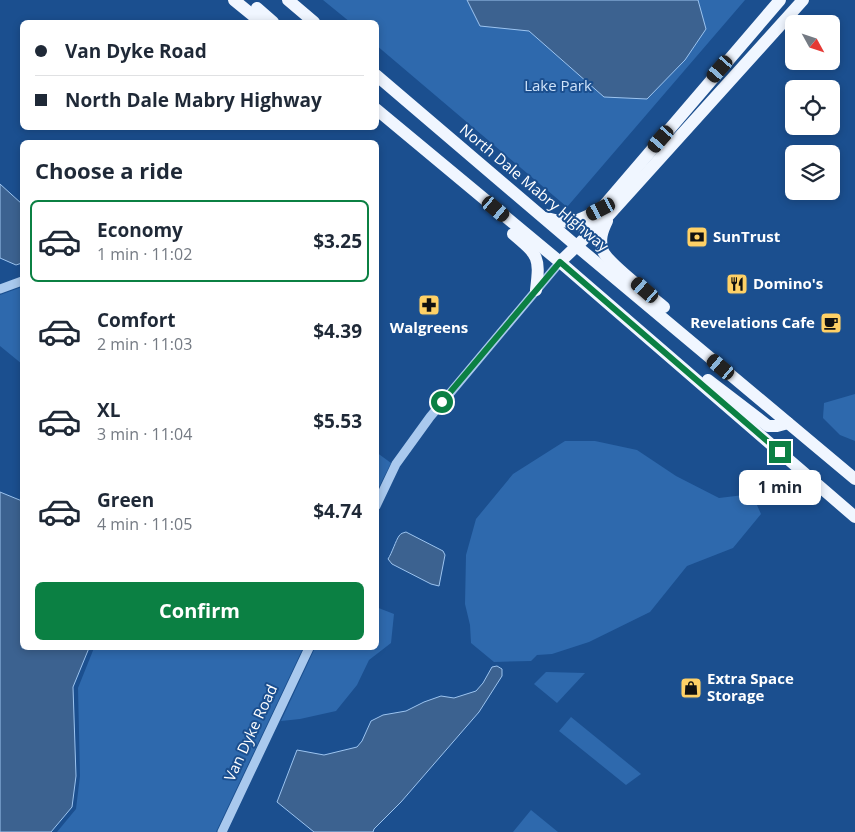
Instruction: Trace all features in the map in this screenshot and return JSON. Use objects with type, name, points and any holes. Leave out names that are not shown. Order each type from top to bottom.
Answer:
[{"type":"main road","points":[[234,0],[259,20]]},
{"type":"main road","points":[[247,0],[271,20]]},
{"type":"main road","points":[[288,0],[312,20]]},
{"type":"main road","points":[[750,391],[704,341],[604,254],[601,244],[601,233],[605,212],[780,0]]},
{"type":"main road","points":[[560,262],[803,0]]},
{"type":"main road","name":"North Dale Mabry Highway","points":[[379,78],[855,479]]},
{"type":"main road","points":[[379,111],[560,262],[855,517]]},
{"type":"main road","points":[[379,120],[529,247],[536,256],[538,264],[536,290]]},
{"type":"main road","points":[[543,216],[560,222],[572,222],[605,212]]},
{"type":"main road","points":[[660,349],[679,356],[768,426],[788,423]]},
{"type":"street","points":[[379,500],[396,464],[430,417],[560,262]]},
{"type":"street","points":[[0,289],[20,282]]},
{"type":"street","name":"Van Dyke Road","points":[[222,832],[308,650]]},
{"type":"green space","name":"Lake Park","points":[[323,0],[745,0],[567,207],[379,48],[379,20],[348,20]]},
{"type":"green space","points":[[20,288],[20,362],[0,346],[0,295]]},
{"type":"green space","points":[[855,394],[855,441],[840,435],[823,418],[824,403]]},
{"type":"green space","points":[[565,441],[595,441],[637,450],[676,476],[719,498],[752,494],[761,514],[733,548],[687,566],[650,612],[589,642],[552,654],[537,655],[531,661],[494,662],[471,643],[470,625],[465,604],[466,555],[476,519],[513,474]]},
{"type":"green space","points":[[379,454],[391,463],[379,487]]},
{"type":"green space","points":[[379,608],[394,614],[391,643],[369,660],[357,685],[336,711],[281,721],[314,650],[379,650]]},
{"type":"green space","points":[[93,650],[302,650],[216,832],[57,832],[76,809],[80,776],[78,688]]},
{"type":"green space","points":[[546,672],[585,673],[557,703],[534,684]]},
{"type":"green space","points":[[571,717],[641,774],[626,785],[559,731]]},
{"type":"green space","points":[[531,810],[558,832],[513,832]]},
{"type":"shaded area","points":[[467,0],[698,0],[706,29],[685,60],[647,99],[604,97],[529,31],[480,26]]},
{"type":"shaded area","points":[[0,184],[20,202],[20,264],[16,265],[0,258]]},
{"type":"shaded area","points":[[0,492],[20,500],[20,650],[88,650],[73,687],[76,776],[72,807],[51,832],[0,832]]},
{"type":"shaded area","points":[[406,532],[443,551],[445,555],[439,586],[431,584],[392,564],[388,559],[399,536]]},
{"type":"shaded area","points":[[497,666],[502,669],[502,676],[479,712],[373,832],[314,832],[277,802],[297,750],[324,755],[357,747],[362,741],[371,721],[383,715],[406,711],[441,696],[454,698],[476,691],[492,667]]},
{"type":"place","name":"SunTrust","points":[[697,237]]},
{"type":"place","name":"Domino's","points":[[737,284]]},
{"type":"place","name":"Walgreens","points":[[429,305]]},
{"type":"place","name":"Revelations Cafe","points":[[831,323]]},
{"type":"place","name":"Extra Space Storage","points":[[691,688]]},
{"type":"route","points":[[442,402],[560,262],[780,452]]}]
